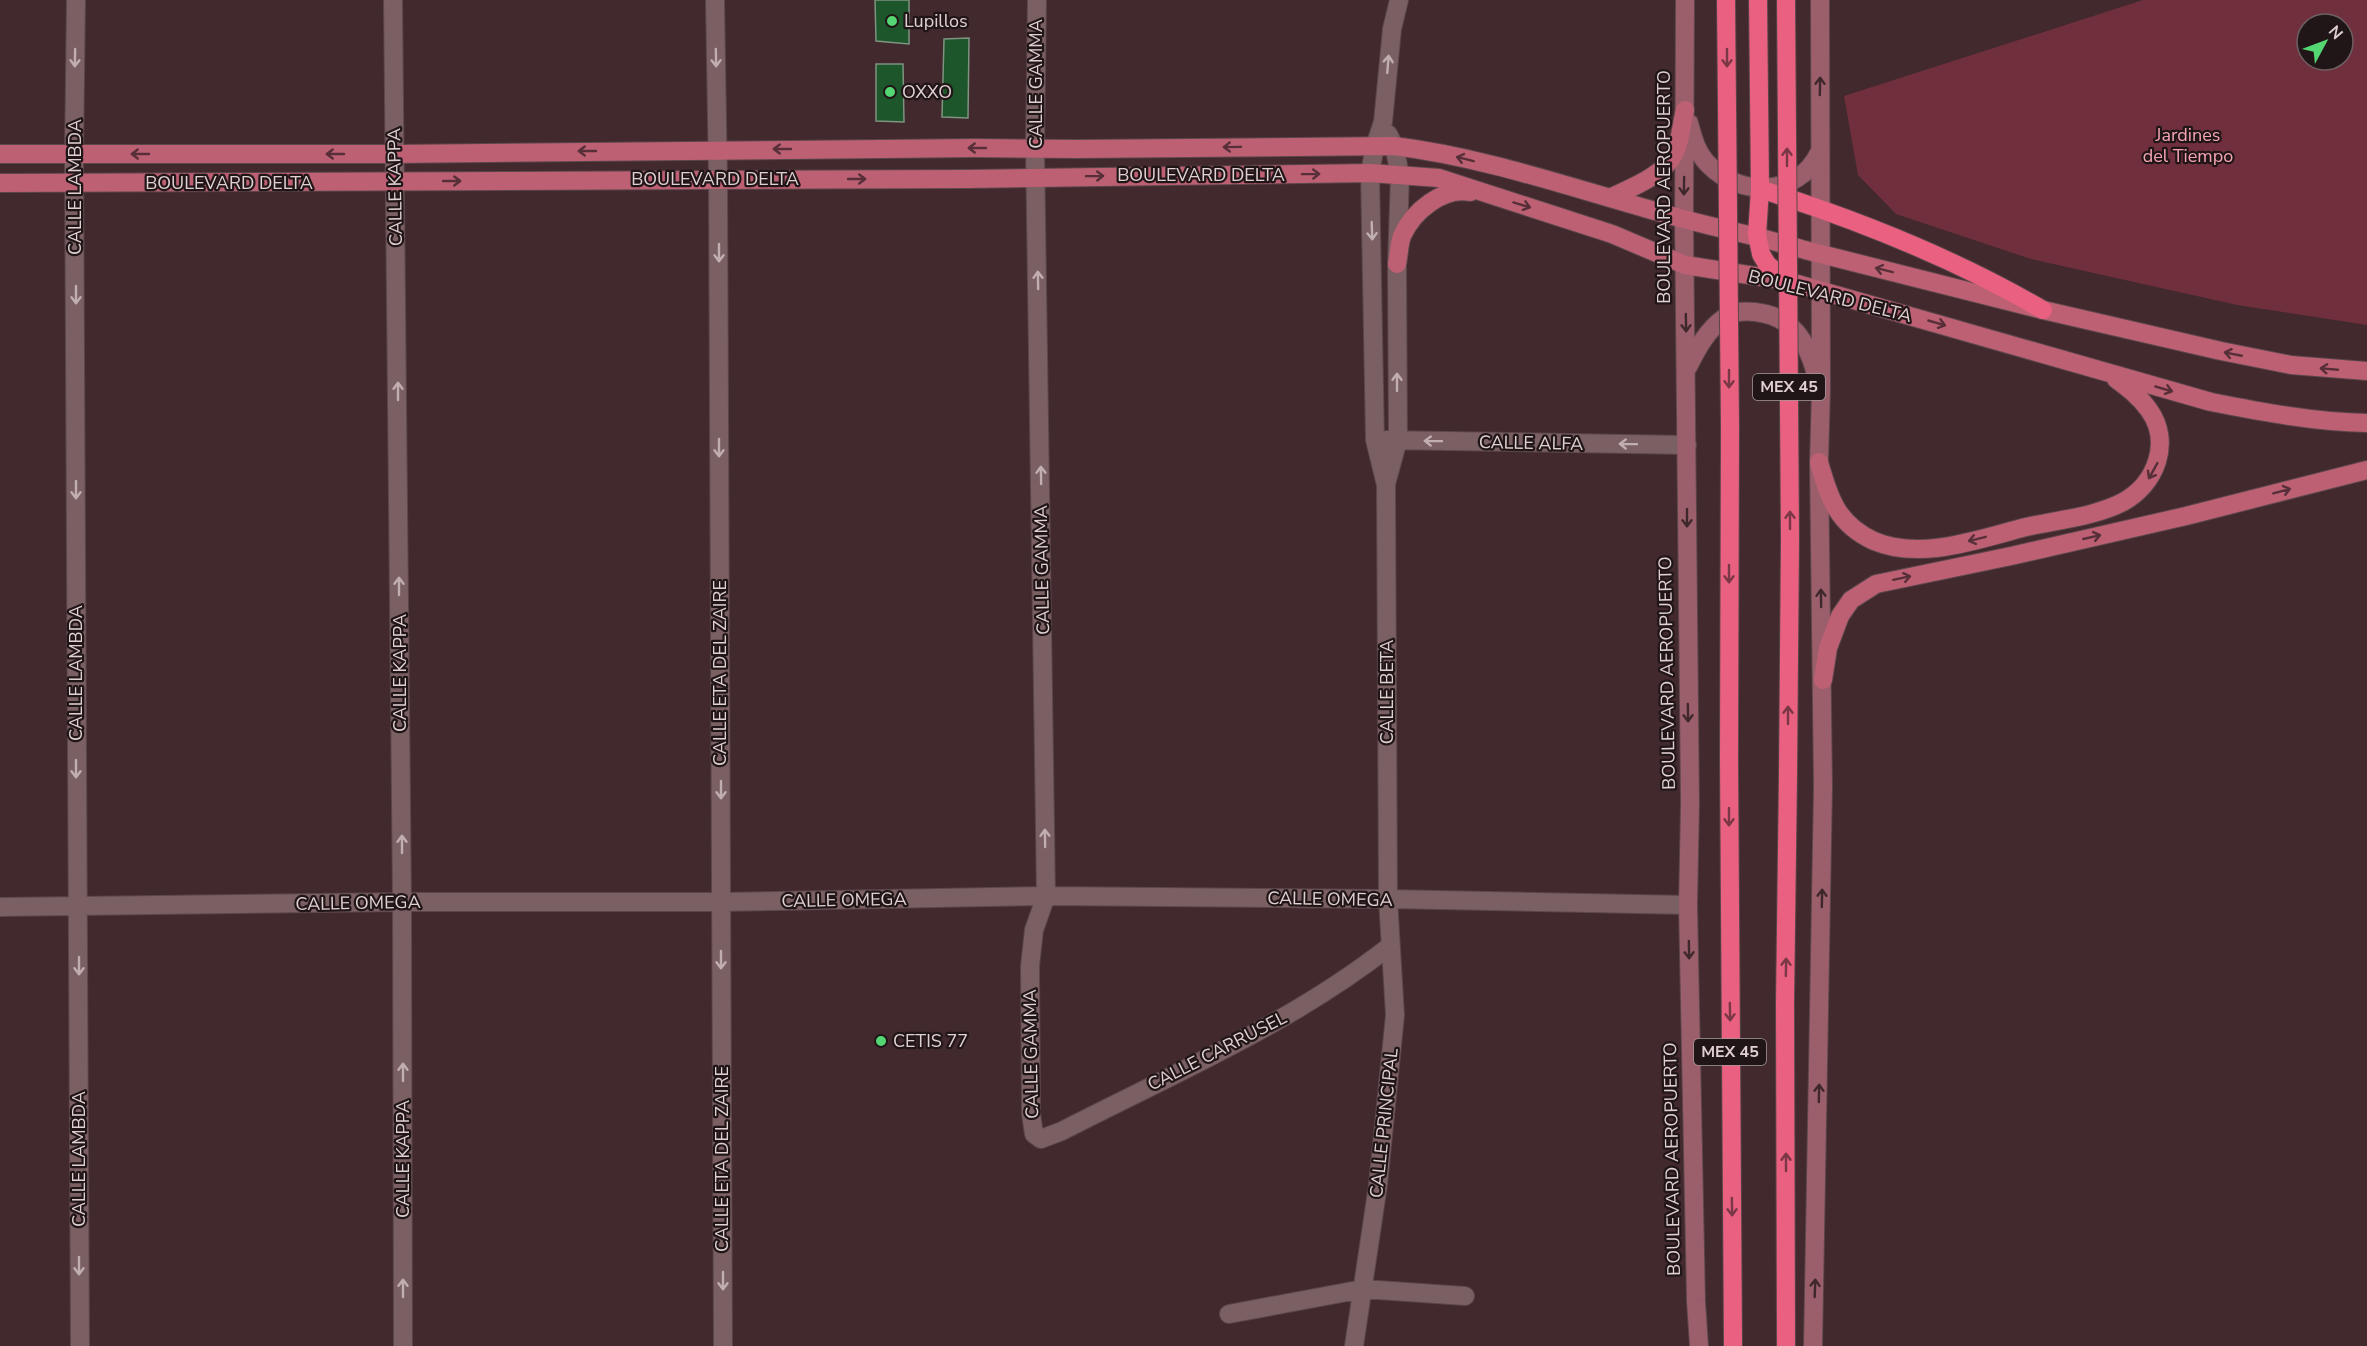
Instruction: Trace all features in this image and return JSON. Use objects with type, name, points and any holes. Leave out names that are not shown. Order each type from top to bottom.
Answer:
[{"type":"highway","name":"MEX 45","points":[[1726,0],[1730,417],[1729,759],[1733,1346]]},
{"type":"highway","points":[[1758,0],[1760,189],[1757,235],[1761,254],[1767,264],[1787,281]]},
{"type":"highway","name":"MEX 45","points":[[1786,0],[1790,526],[1785,1003],[1786,1346]]},
{"type":"highway","points":[[1760,189],[1819,207],[1963,267],[1997,283],[2043,310]]},
{"type":"main road","points":[[1610,198],[1665,167],[1677,146],[1684,110]]},
{"type":"main road","name":"BOULEVARD DELTA","points":[[0,154],[394,154],[1394,146],[1428,150],[1466,159],[1557,182],[1683,219],[1757,235],[1820,254],[2157,337],[2291,365],[2367,371]]},
{"type":"main road","name":"BOULEVARD DELTA","points":[[0,183],[969,179],[1370,173],[1439,178],[1612,234],[1685,265],[1787,281],[2211,402],[2271,414],[2337,422],[2367,423]]},
{"type":"main road","points":[[1397,264],[1401,237],[1409,224],[1429,204],[1458,190],[1490,195]]},
{"type":"main road","points":[[1819,462],[1829,499],[1842,517],[1857,531],[1874,541],[1895,547],[1919,549],[1952,545],[2083,515],[2121,503],[2135,494],[2150,478],[2158,462],[2160,445],[2157,426],[2150,411],[2139,397],[2107,373]]},
{"type":"main road","points":[[1823,680],[1828,648],[1840,616],[1851,600],[1876,584],[2011,556],[2367,470]]},
{"type":"street","name":"CALLE LAMBDA","points":[[76,0],[74,154],[76,184],[80,1346]]},
{"type":"street","name":"CALLE KAPPA","points":[[393,0],[402,902],[403,1346]]},
{"type":"street","name":"CALLE ETA DEL ZAIRE","points":[[715,0],[718,150],[723,1346]]},
{"type":"street","name":"CALLE GAMMA","points":[[1036,1137],[1031,1114],[1030,966],[1034,930],[1046,896],[1035,149],[1037,0]]},
{"type":"street","name":"CALLE BETA","points":[[1388,899],[1386,485],[1375,440],[1370,173],[1375,146],[1383,122],[1392,29],[1399,0]]},
{"type":"street","name":"BOULEVARD AEROPUERTO","points":[[1685,0],[1683,219],[1687,369],[1690,804],[1688,905],[1695,1278],[1699,1346]]},
{"type":"street","points":[[1813,1346],[1822,955],[1823,680],[1819,462],[1821,390],[1820,0]]},
{"type":"street","points":[[1684,110],[1694,141],[1707,164],[1731,181],[1760,189],[1778,187],[1803,176],[1812,168],[1819,153]]},
{"type":"street","name":"CALLE BETA","points":[[1383,122],[1394,146],[1400,175],[1397,264],[1398,440],[1386,485]]},
{"type":"street","points":[[1687,369],[1705,339],[1725,317],[1743,310],[1770,313],[1787,322],[1802,339],[1812,357],[1821,390]]},
{"type":"street","name":"CALLE ALFA","points":[[1375,440],[1687,445]]},
{"type":"street","name":"CALLE OMEGA","points":[[0,907],[77,908],[402,902],[721,902],[1046,896],[1688,905]]},
{"type":"street","name":"CALLE PRINCIPAL","points":[[1354,1346],[1378,1185],[1393,1051],[1395,1016],[1388,899]]},
{"type":"street","name":"CALLE CARRUSEL","points":[[1036,1137],[1041,1139],[1062,1131],[1281,1019],[1346,980],[1390,946]]},
{"type":"street","points":[[1229,1314],[1363,1289],[1465,1296]]},
{"type":"green space","name":"Jardines del Tiempo","points":[[2143,0],[2367,0],[2367,325],[2237,305],[2031,259],[1896,214],[1858,175],[1844,96]]},
{"type":"building","name":"Lupillos","points":[[875,0],[909,0],[909,44],[876,41]]},
{"type":"building","name":"OXXO","points":[[969,38],[968,118],[942,117],[944,39]]},
{"type":"building","name":"OXXO","points":[[876,64],[903,64],[904,122],[876,121]]},
{"type":"place","name":"Lupillos","points":[[892,21]]},
{"type":"place","name":"OXXO","points":[[890,92]]},
{"type":"place","name":"CETIS 77","points":[[881,1041]]}]
